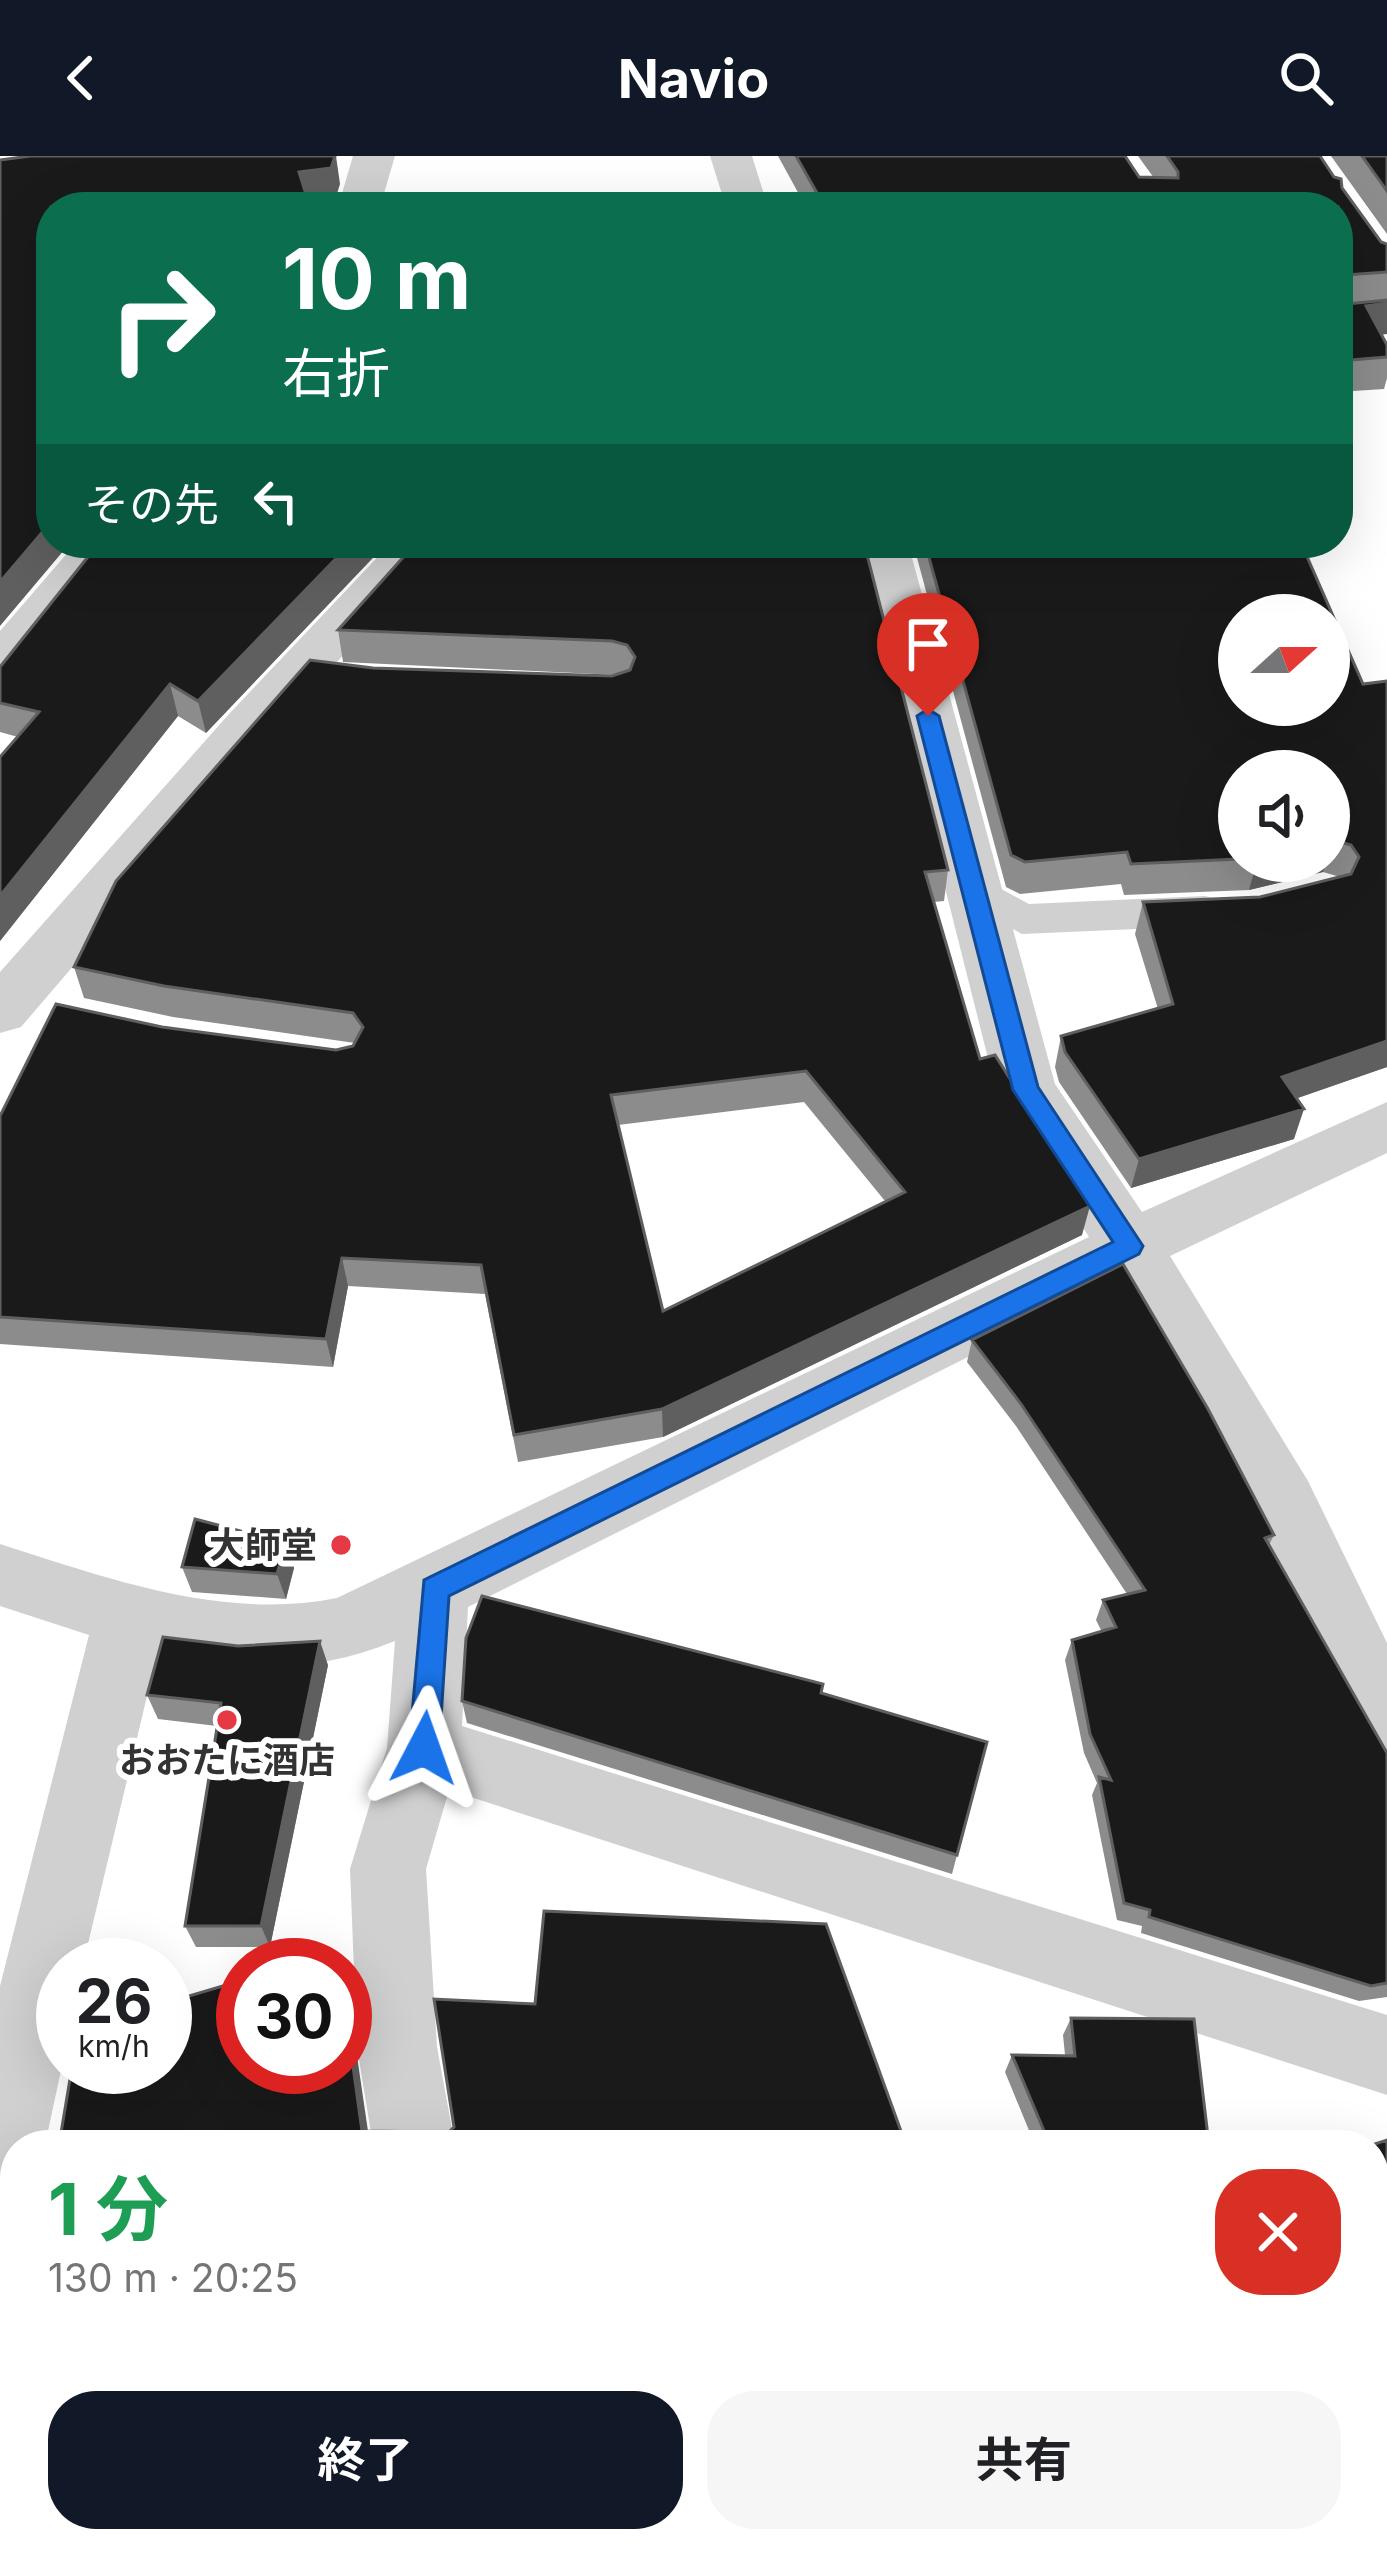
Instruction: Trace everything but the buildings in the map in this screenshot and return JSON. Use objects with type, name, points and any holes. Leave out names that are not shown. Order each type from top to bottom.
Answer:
[{"type":"street","points":[[363,192],[374,156]]},
{"type":"street","points":[[744,159],[746,192]]},
{"type":"street","points":[[0,664],[90,558]]},
{"type":"street","points":[[19,1008],[316,676],[407,558]]},
{"type":"street","points":[[887,558],[1026,1090],[1130,1246],[1284,1502],[1387,1720]]},
{"type":"street","points":[[0,1575],[130,1616],[214,1633],[326,1633],[434,1589],[1130,1246],[1387,1126]]},
{"type":"street","points":[[412,2130],[398,2047],[388,1870],[424,1748],[434,1589]]},
{"type":"street","points":[[7,2130],[130,1616]]},
{"type":"street","points":[[424,1748],[1387,2055]]},
{"type":"lane","points":[[973,889],[1022,919],[1250,909]]},
{"type":"place","name":"大師堂","points":[[341,1545]]},
{"type":"place","name":"おおたに酒店","points":[[227,1720]]},
{"type":"route","points":[[424,1748],[434,1589],[1130,1246],[1026,1090],[928,716]]}]
